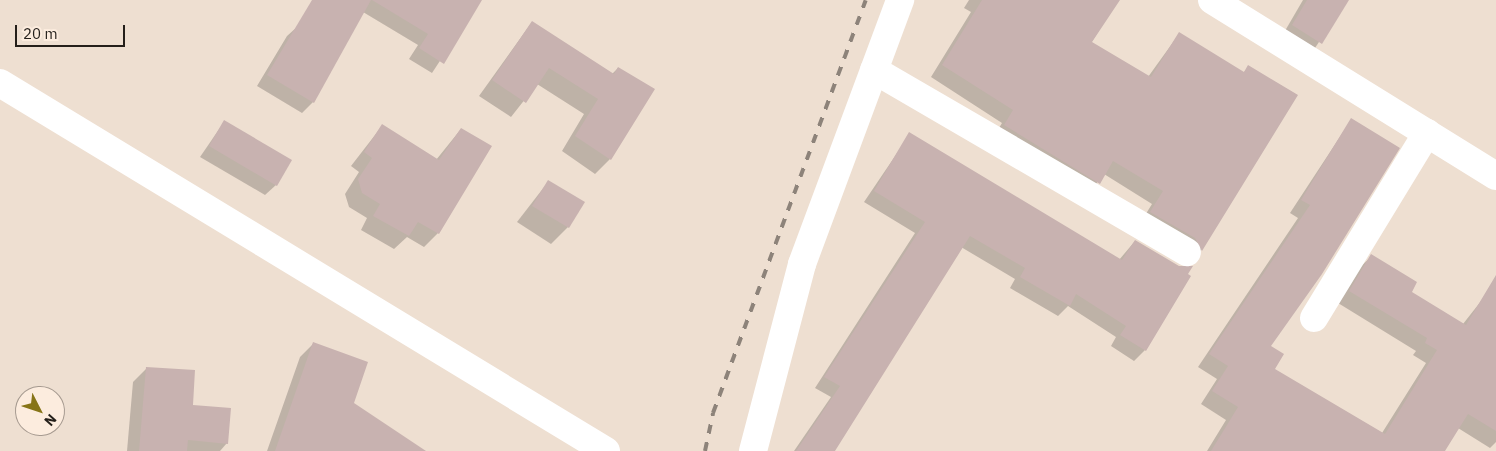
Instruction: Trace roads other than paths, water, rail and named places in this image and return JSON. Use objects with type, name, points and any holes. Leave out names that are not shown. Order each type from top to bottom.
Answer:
[{"type":"street","points":[[753,451],[802,264],[900,0]]},
{"type":"street","points":[[1221,3],[1496,176]]},
{"type":"street","points":[[874,70],[1187,252]]},
{"type":"street","points":[[0,83],[606,451]]},
{"type":"street","points":[[1314,318],[1427,133]]},
{"type":"railway","points":[[705,451],[713,413],[866,0]]}]
